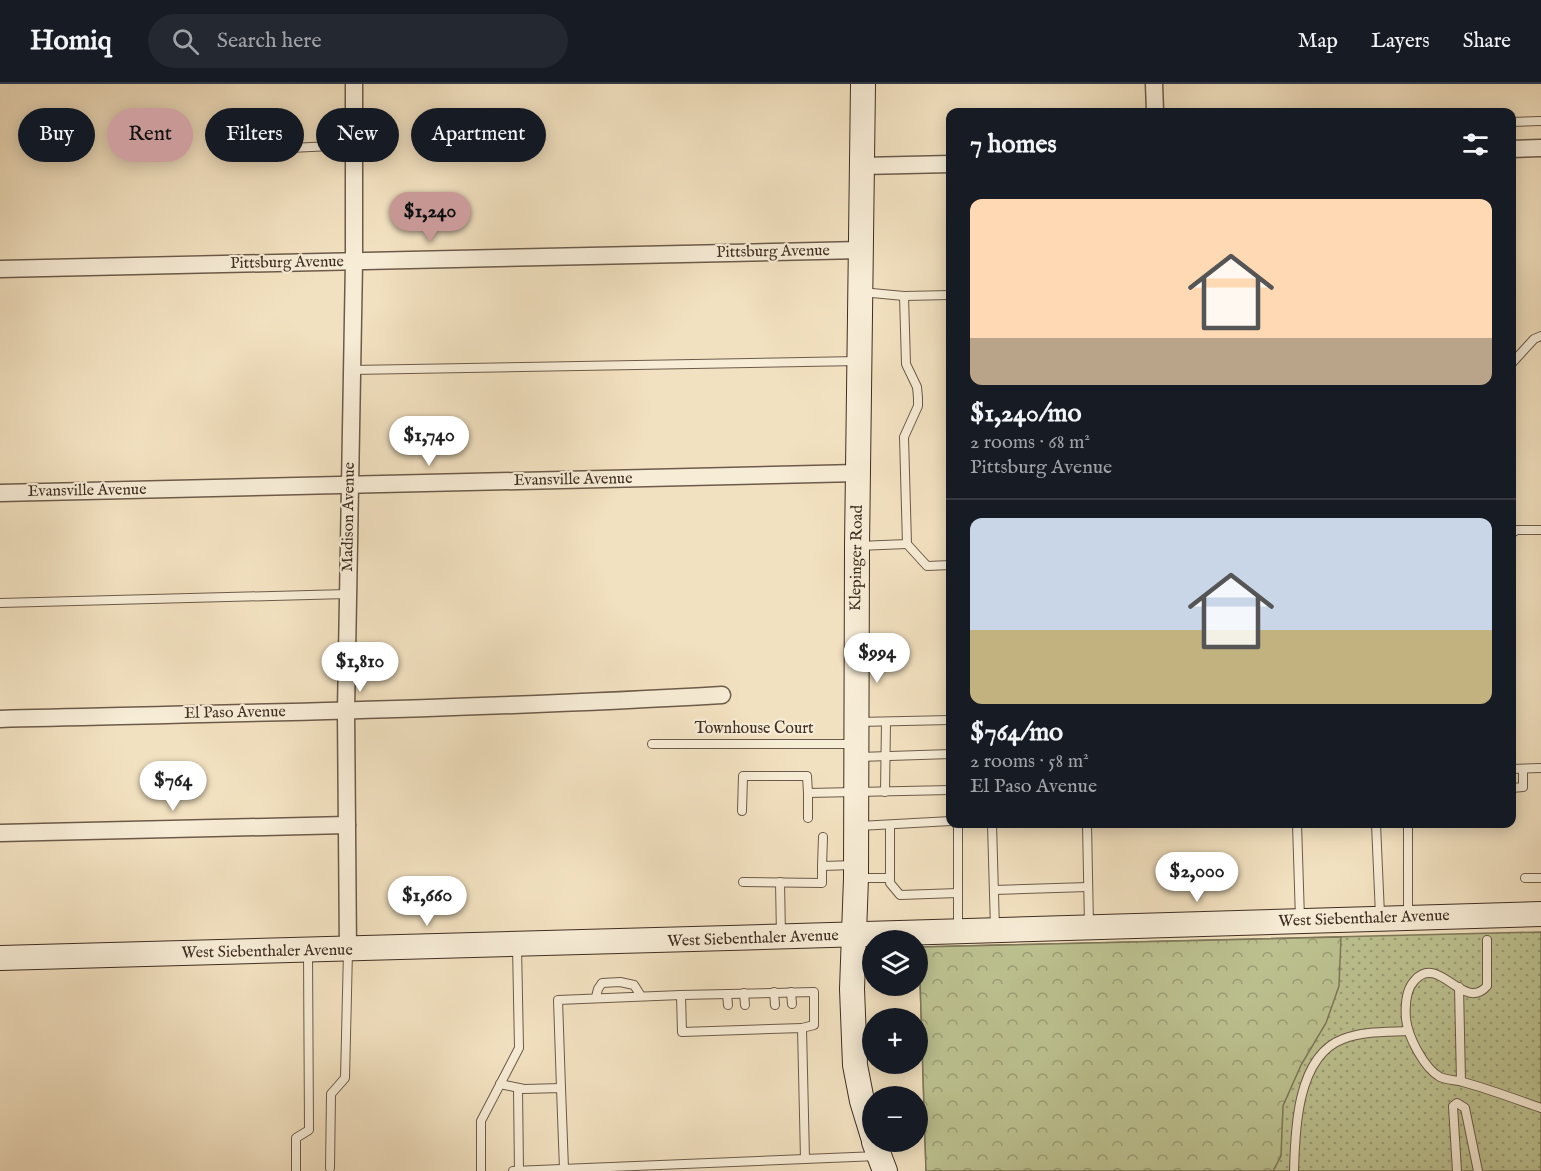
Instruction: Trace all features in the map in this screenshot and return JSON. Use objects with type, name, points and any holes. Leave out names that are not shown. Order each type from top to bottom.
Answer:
[{"type":"main road","name":"Klepinger Road","points":[[862,1101],[855,1065],[852,988],[856,872],[857,546],[863,84]]},
{"type":"main road","name":"West Siebenthaler Avenue","points":[[0,958],[348,951],[855,936],[995,929],[1541,914]]},
{"type":"street","name":"Madison Avenue","points":[[354,84],[354,108]]},
{"type":"street","points":[[1154,84],[1155,108]]},
{"type":"street","points":[[1516,149],[1541,148]]},
{"type":"street","name":"Madison Avenue","points":[[348,951],[346,711],[354,262],[353,162]]},
{"type":"street","points":[[862,166],[946,164]]},
{"type":"street","name":"Pittsburg Avenue","points":[[0,269],[861,250]]},
{"type":"street","name":"Evansville Avenue","points":[[0,493],[858,473]]},
{"type":"street","name":"El Paso Avenue","points":[[0,719],[346,711],[722,695]]},
{"type":"street","points":[[0,833],[347,825]]},
{"type":"lane","points":[[1516,122],[1541,122]]},
{"type":"lane","points":[[861,292],[904,296],[946,296]]},
{"type":"lane","points":[[904,296],[906,364],[917,387],[918,398],[918,406],[904,437],[907,544],[927,566],[946,565]]},
{"type":"lane","points":[[1516,359],[1534,339],[1541,336]]},
{"type":"lane","points":[[352,370],[860,361]]},
{"type":"lane","points":[[1516,530],[1541,530]]},
{"type":"lane","points":[[857,546],[907,544]]},
{"type":"lane","points":[[0,603],[347,594]]},
{"type":"lane","points":[[856,741],[886,722],[946,720]]},
{"type":"lane","points":[[885,792],[886,722]]},
{"type":"lane","points":[[856,741],[886,756],[946,754]]},
{"type":"lane","name":"Townhouse Court","points":[[652,744],[856,741]]},
{"type":"lane","points":[[1516,769],[1541,768]]},
{"type":"lane","points":[[1516,788],[1523,787],[1523,769]]},
{"type":"lane","points":[[742,812],[743,776],[807,776],[808,818]]},
{"type":"lane","points":[[808,794],[946,790]]},
{"type":"lane","points":[[856,826],[946,821]]},
{"type":"lane","points":[[890,825],[890,883],[900,895],[958,893]]},
{"type":"lane","points":[[958,828],[958,931]]},
{"type":"lane","points":[[992,828],[995,929]]},
{"type":"lane","points":[[1087,828],[1089,927]]},
{"type":"lane","points":[[1297,828],[1300,921]]},
{"type":"lane","points":[[1376,828],[1380,918]]},
{"type":"lane","points":[[1407,918],[1408,828]]},
{"type":"lane","points":[[743,882],[822,882],[823,837]]},
{"type":"lane","points":[[822,866],[890,878]]},
{"type":"lane","points":[[1525,878],[1541,878]]},
{"type":"lane","points":[[780,882],[781,938]]},
{"type":"lane","points":[[994,890],[1088,887]]},
{"type":"lane","points":[[1487,940],[1487,986],[1482,992],[1475,994],[1466,992],[1441,975],[1425,974],[1418,977],[1407,997],[1407,1031],[1413,1044],[1439,1076],[1461,1081],[1541,1108]]},
{"type":"lane","points":[[481,1171],[481,1121],[519,1048],[517,946]]},
{"type":"lane","points":[[296,1171],[296,1138],[309,1130],[308,951]]},
{"type":"lane","points":[[330,1168],[331,1094],[345,1078],[348,951]]},
{"type":"lane","points":[[596,997],[602,983],[620,982],[634,985],[641,996]]},
{"type":"lane","points":[[1460,987],[1461,1081]]},
{"type":"lane","points":[[774,992],[775,1005]]},
{"type":"lane","points":[[564,1169],[558,1000],[596,997],[774,992],[814,992],[814,1025],[802,1028],[792,1025],[729,1026],[682,1032],[681,995]]},
{"type":"lane","points":[[791,992],[792,1004]]},
{"type":"lane","points":[[744,993],[745,1005]]},
{"type":"lane","points":[[728,994],[728,1005]]},
{"type":"lane","points":[[802,1028],[805,1159]]},
{"type":"lane","points":[[1294,1171],[1299,1107],[1308,1077],[1322,1053],[1340,1040],[1357,1035],[1407,1031]]},
{"type":"lane","points":[[500,1084],[518,1088],[561,1088]]},
{"type":"lane","points":[[518,1088],[519,1171]]},
{"type":"lane","points":[[1457,1171],[1453,1106],[1457,1103],[1465,1108],[1478,1171]]},
{"type":"lane","points":[[513,1171],[805,1159],[869,1152]]},
{"type":"green space","points":[[1541,932],[1541,1171],[926,1171],[928,1086],[923,1086],[923,1074],[928,1074],[928,1008],[921,1008],[921,996],[928,996],[928,947]]},
{"type":"green space","points":[[1341,937],[1339,986],[1326,1023],[1301,1065],[1283,1106],[1281,1156],[1273,1171],[926,1171],[928,1086],[923,1086],[923,1074],[928,1074],[928,1008],[921,1008],[921,996],[928,996],[928,947]]}]
